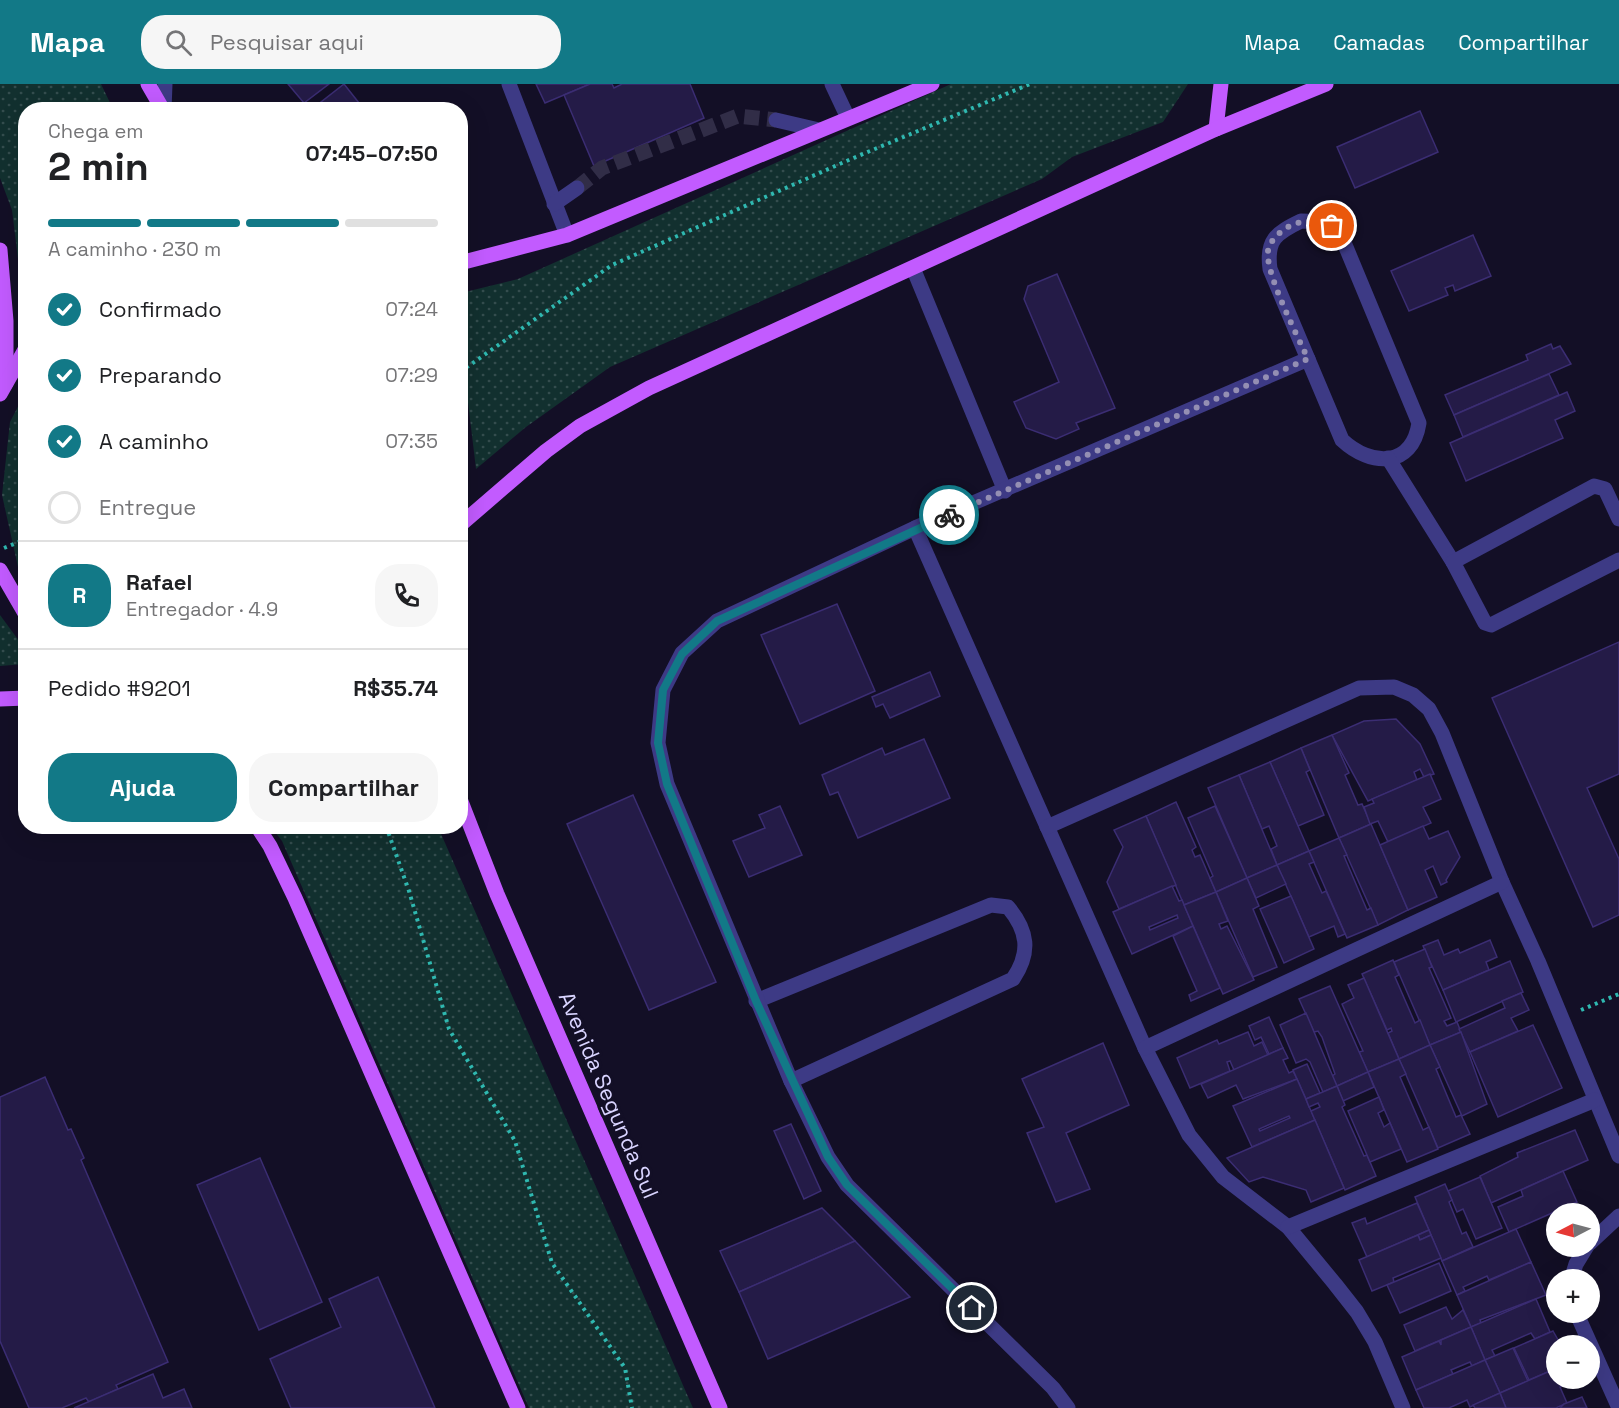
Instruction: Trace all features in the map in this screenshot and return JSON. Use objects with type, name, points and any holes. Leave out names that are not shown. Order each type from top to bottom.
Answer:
[{"type":"main road","points":[[147,84],[159,102]]},
{"type":"main road","points":[[468,261],[567,235],[932,84]]},
{"type":"main road","points":[[1216,129],[1221,84]]},
{"type":"main road","points":[[468,518],[546,451],[580,426],[649,388],[1216,129],[1326,84]]},
{"type":"main road","points":[[0,250],[6,321],[3,389]]},
{"type":"main road","points":[[3,389],[18,362]]},
{"type":"main road","points":[[0,570],[18,601]]},
{"type":"main road","points":[[0,699],[18,698]]},
{"type":"main road","name":"Avenida Segunda Sul","points":[[468,820],[497,894],[720,1408]]},
{"type":"main road","points":[[262,834],[295,898],[518,1408]]},
{"type":"street","points":[[164,102],[165,84]]},
{"type":"street","points":[[509,84],[567,235]]},
{"type":"street","points":[[832,84],[848,118]]},
{"type":"street","points":[[776,120],[819,130]]},
{"type":"street","points":[[555,204],[577,188]]},
{"type":"street","points":[[1301,221],[1320,221],[1332,226],[1343,240],[1419,423],[1416,440],[1406,450],[1388,458],[1371,460],[1353,450],[1342,440],[1270,269],[1268,250],[1274,239],[1285,229],[1301,221]]},
{"type":"street","points":[[913,268],[1005,491]]},
{"type":"street","points":[[1068,1408],[1053,1388],[847,1185],[828,1157],[756,1001],[667,784],[658,743],[663,690],[682,654],[717,621],[915,528],[1308,359]]},
{"type":"street","points":[[1388,458],[1453,562],[1485,624],[1491,625],[1619,560]]},
{"type":"street","points":[[1453,562],[1594,486],[1605,489],[1619,519]]},
{"type":"street","points":[[915,528],[1145,1048],[1189,1135],[1223,1177],[1288,1227],[1357,1312],[1375,1342],[1403,1408]]},
{"type":"street","points":[[1047,827],[1359,688],[1394,687],[1413,695],[1429,709],[1442,733],[1502,882],[1538,961],[1619,1156]]},
{"type":"street","points":[[1145,1048],[1502,882]]},
{"type":"street","points":[[756,1001],[991,905],[1008,907],[1022,923],[1026,947],[1022,965],[1013,979],[791,1081]]},
{"type":"street","points":[[1288,1227],[1595,1100]]},
{"type":"street","points":[[1600,1234],[1619,1216]]},
{"type":"street","points":[[1581,1323],[1619,1408]]},
{"type":"path","points":[[468,366],[612,266],[851,159],[1030,84]]},
{"type":"path","points":[[0,550],[18,542]]},
{"type":"path","points":[[389,834],[410,891],[449,1029],[514,1141],[552,1263],[625,1368],[632,1408]]},
{"type":"green space","points":[[0,84],[101,84],[110,102],[18,102],[18,260],[12,210],[0,178]]},
{"type":"green space","points":[[951,84],[1188,84],[1163,122],[1072,157],[1042,179],[610,367],[526,427],[476,469],[468,402],[468,291],[518,279]]},
{"type":"green space","points":[[18,407],[18,567],[2,495],[10,422]]},
{"type":"green space","points":[[0,615],[18,639],[18,665],[0,666]]},
{"type":"green space","points":[[276,834],[441,834],[693,1408],[529,1408],[282,841]]},
{"type":"building","points":[[288,84],[329,84],[305,102]]},
{"type":"building","points":[[344,84],[358,102],[321,102]]},
{"type":"building","points":[[536,84],[590,84],[545,103]]},
{"type":"building","points":[[590,84],[612,84],[614,88],[622,84],[690,84],[704,118],[594,166],[564,95]]},
{"type":"building","points":[[1420,111],[1438,152],[1355,188],[1337,147]]},
{"type":"building","points":[[1473,235],[1491,276],[1455,291],[1453,285],[1445,288],[1448,295],[1409,311],[1391,271]]},
{"type":"building","points":[[1057,274],[1115,408],[1076,423],[1079,429],[1056,439],[1026,428],[1014,402],[1059,382],[1024,299],[1028,286]]},
{"type":"building","points":[[1551,344],[1553,349],[1560,346],[1571,364],[1454,415],[1445,395],[1528,360],[1526,355]]},
{"type":"building","points":[[1549,374],[1559,395],[1463,437],[1454,415]]},
{"type":"building","points":[[1567,392],[1575,411],[1555,420],[1563,438],[1466,481],[1450,443]]},
{"type":"building","points":[[837,604],[875,691],[800,724],[761,635]]},
{"type":"building","points":[[1619,642],[1619,774],[1587,788],[1619,859],[1619,915],[1593,927],[1492,698]]},
{"type":"building","points":[[930,672],[940,696],[890,718],[883,704],[876,707],[872,697]]},
{"type":"building","points":[[1396,719],[1420,744],[1434,774],[1424,777],[1420,769],[1414,772],[1417,780],[1368,801],[1332,735],[1364,721]]},
{"type":"building","points":[[1332,735],[1349,773],[1345,775],[1358,805],[1362,804],[1371,824],[1339,838],[1301,748]]},
{"type":"building","points":[[924,739],[950,798],[858,838],[838,792],[830,795],[822,775],[882,748],[885,755]]},
{"type":"building","points":[[1301,748],[1310,770],[1306,772],[1324,815],[1298,826],[1270,762]]},
{"type":"building","points":[[1270,762],[1309,851],[1277,865],[1271,849],[1277,846],[1269,826],[1262,829],[1239,775]]},
{"type":"building","points":[[1430,774],[1441,799],[1423,807],[1431,823],[1388,842],[1378,821],[1370,824],[1364,807],[1374,803],[1372,799]]},
{"type":"building","points":[[1239,775],[1277,865],[1247,878],[1208,788]]},
{"type":"building","points":[[633,795],[716,982],[649,1010],[567,824]]},
{"type":"building","points":[[1176,802],[1196,847],[1192,850],[1195,857],[1200,855],[1216,892],[1184,905],[1146,816]]},
{"type":"building","points":[[780,806],[802,855],[749,877],[733,841],[765,828],[759,815]]},
{"type":"building","points":[[1215,806],[1247,878],[1216,892],[1210,878],[1213,876],[1188,818]]},
{"type":"building","points":[[1146,816],[1176,885],[1119,909],[1107,882],[1123,847],[1114,830]]},
{"type":"building","points":[[1371,824],[1408,910],[1378,925],[1339,838]]},
{"type":"building","points":[[1423,826],[1429,839],[1448,831],[1460,857],[1446,880],[1447,882],[1441,885],[1433,866],[1425,870],[1437,897],[1408,910],[1380,845]]},
{"type":"building","points":[[1339,838],[1347,855],[1344,856],[1367,910],[1371,908],[1378,925],[1347,938],[1309,851]]},
{"type":"building","points":[[1309,851],[1314,862],[1309,864],[1322,893],[1326,891],[1345,934],[1338,937],[1334,926],[1309,937],[1277,865]]},
{"type":"building","points":[[1277,865],[1286,884],[1256,898],[1247,878]]},
{"type":"building","points":[[1247,878],[1259,906],[1253,909],[1277,967],[1253,977],[1216,892]]},
{"type":"building","points":[[1172,886],[1179,901],[1182,900],[1193,926],[1132,954],[1113,912]],"holes":[[[1177,915],[1178,918],[1150,930],[1149,927]]]},
{"type":"building","points":[[1216,892],[1228,921],[1219,924],[1221,929],[1227,926],[1254,980],[1223,994],[1184,905]]},
{"type":"building","points":[[1291,896],[1314,949],[1284,963],[1260,909]]},
{"type":"building","points":[[1193,926],[1220,988],[1191,1001],[1189,995],[1197,991],[1173,936]]},
{"type":"building","points":[[1438,940],[1444,955],[1458,949],[1460,953],[1490,940],[1497,957],[1486,962],[1489,970],[1443,990],[1423,946]]},
{"type":"building","points":[[1425,949],[1432,967],[1429,968],[1451,1018],[1444,1021],[1447,1026],[1457,1022],[1461,1032],[1430,1045],[1394,962]]},
{"type":"building","points":[[1393,960],[1399,975],[1395,977],[1415,1023],[1420,1020],[1430,1045],[1399,1059],[1388,1033],[1392,1031],[1391,1028],[1387,1030],[1362,974]]},
{"type":"building","points":[[1510,961],[1523,992],[1456,1022],[1443,990]]},
{"type":"building","points":[[1364,978],[1399,1059],[1368,1072],[1359,1052],[1363,1051],[1342,1004],[1354,998],[1348,985]]},
{"type":"building","points":[[1330,986],[1368,1072],[1337,1086],[1332,1076],[1335,1074],[1322,1037],[1318,1031],[1314,1032],[1299,999]]},
{"type":"building","points":[[1521,993],[1529,1010],[1511,1018],[1518,1031],[1470,1052],[1459,1029],[1505,1008],[1502,1001]]},
{"type":"building","points":[[1306,1013],[1337,1086],[1323,1092],[1310,1062],[1306,1059],[1296,1063],[1280,1025]]},
{"type":"building","points":[[1269,1017],[1283,1048],[1269,1054],[1261,1037],[1255,1040],[1249,1026]]},
{"type":"building","points":[[1533,1025],[1562,1088],[1498,1117],[1470,1052]]},
{"type":"building","points":[[1248,1032],[1254,1046],[1262,1042],[1268,1055],[1234,1070],[1230,1061],[1227,1062],[1230,1071],[1190,1088],[1177,1058],[1217,1040],[1219,1044]]},
{"type":"building","points":[[1461,1032],[1487,1104],[1462,1116],[1430,1045]]},
{"type":"building","points":[[1103,1043],[1129,1105],[1066,1133],[1090,1189],[1056,1202],[1027,1133],[1044,1127],[1022,1079]]},
{"type":"building","points":[[1430,1045],[1440,1067],[1436,1069],[1456,1117],[1461,1115],[1470,1134],[1438,1148],[1399,1059]]},
{"type":"building","points":[[1283,1048],[1288,1058],[1283,1060],[1289,1073],[1293,1071],[1297,1079],[1243,1099],[1236,1085],[1208,1098],[1201,1084]]},
{"type":"building","points":[[1399,1059],[1406,1074],[1400,1077],[1423,1130],[1429,1127],[1438,1149],[1407,1162],[1368,1072]]},
{"type":"building","points":[[1307,1064],[1320,1093],[1306,1099],[1293,1070]]},
{"type":"building","points":[[1368,1072],[1374,1087],[1343,1101],[1337,1086]]},
{"type":"building","points":[[45,1077],[68,1130],[71,1129],[84,1158],[81,1160],[168,1362],[116,1385],[118,1389],[89,1402],[86,1398],[62,1408],[29,1408],[0,1341],[0,1097]]},
{"type":"building","points":[[1297,1079],[1315,1120],[1252,1147],[1233,1106]],"holes":[[[1289,1116],[1290,1118],[1260,1131],[1259,1129]]]},
{"type":"building","points":[[1337,1086],[1345,1105],[1342,1107],[1364,1156],[1367,1155],[1376,1176],[1345,1190],[1311,1111],[1320,1107],[1318,1103],[1309,1107],[1306,1099]]},
{"type":"building","points":[[1379,1097],[1384,1110],[1378,1113],[1384,1127],[1390,1123],[1401,1149],[1370,1162],[1348,1111]]},
{"type":"building","points":[[1315,1120],[1344,1188],[1311,1202],[1306,1190],[1263,1177],[1249,1182],[1227,1158]]},
{"type":"building","points":[[791,1124],[821,1191],[804,1199],[774,1131]]},
{"type":"building","points":[[1575,1130],[1588,1160],[1491,1203],[1480,1176],[1518,1157],[1517,1153]]},
{"type":"building","points":[[260,1158],[322,1302],[259,1330],[197,1185]]},
{"type":"building","points":[[1563,1171],[1577,1202],[1546,1203],[1546,1216],[1509,1232],[1498,1207],[1523,1196],[1521,1190]]},
{"type":"building","points":[[1480,1177],[1502,1228],[1476,1239],[1463,1209],[1457,1212],[1448,1191]]},
{"type":"building","points":[[1445,1184],[1452,1200],[1449,1202],[1462,1234],[1466,1232],[1473,1247],[1442,1261],[1415,1197]]},
{"type":"building","points":[[1417,1203],[1429,1230],[1367,1257],[1352,1223],[1365,1218],[1367,1224]]},
{"type":"building","points":[[822,1208],[855,1241],[739,1292],[720,1251]]},
{"type":"building","points":[[1516,1229],[1531,1262],[1489,1280],[1487,1276],[1463,1287],[1465,1291],[1457,1295],[1442,1261]]},
{"type":"building","points":[[1429,1230],[1431,1235],[1420,1240],[1418,1235]]},
{"type":"building","points":[[1418,1235],[1420,1240],[1431,1235],[1441,1258],[1393,1278],[1394,1282],[1372,1291],[1359,1260]]},
{"type":"building","points":[[855,1241],[910,1297],[768,1359],[739,1292]]},
{"type":"building","points":[[1531,1262],[1546,1295],[1480,1320],[1481,1323],[1471,1327],[1457,1295]]},
{"type":"building","points":[[1439,1263],[1451,1291],[1400,1313],[1387,1285]]},
{"type":"building","points":[[378,1277],[435,1408],[291,1408],[270,1359],[341,1327],[329,1299]]},
{"type":"building","points":[[1536,1299],[1550,1332],[1535,1339],[1531,1333],[1492,1350],[1495,1356],[1485,1360],[1471,1327]]},
{"type":"building","points":[[1446,1307],[1452,1319],[1463,1310],[1471,1327],[1415,1351],[1404,1325]]},
{"type":"building","points":[[1471,1327],[1485,1360],[1472,1366],[1470,1362],[1451,1370],[1453,1374],[1416,1390],[1402,1357],[1439,1341],[1441,1345],[1441,1340]]},
{"type":"building","points":[[1553,1331],[1555,1335],[1546,1335],[1546,1373],[1529,1380],[1514,1348]]},
{"type":"building","points":[[1513,1348],[1528,1381],[1500,1393],[1485,1360]]},
{"type":"building","points":[[1485,1360],[1500,1393],[1470,1407],[1467,1400],[1449,1408],[1424,1408],[1416,1390]]},
{"type":"building","points":[[1546,1373],[1546,1389],[1561,1389],[1567,1403],[1556,1408],[1506,1408],[1500,1393]]},
{"type":"building","points":[[153,1374],[163,1398],[184,1389],[192,1408],[74,1408]]},
{"type":"building","points":[[1500,1393],[1506,1408],[1475,1408],[1473,1405]]},
{"type":"building","points":[[1582,1397],[1587,1408],[1560,1408],[1564,1404]]},
{"type":"tunnel","points":[[577,188],[602,168],[738,116],[776,120]]},
{"type":"way so far","points":[[949,515],[1308,359],[1270,269],[1268,250],[1274,239],[1285,229],[1301,221],[1320,221],[1332,226]]},
{"type":"route","points":[[949,515],[915,528],[717,621],[682,654],[663,690],[658,743],[667,784],[756,1001],[828,1157],[847,1185],[972,1308]]}]
